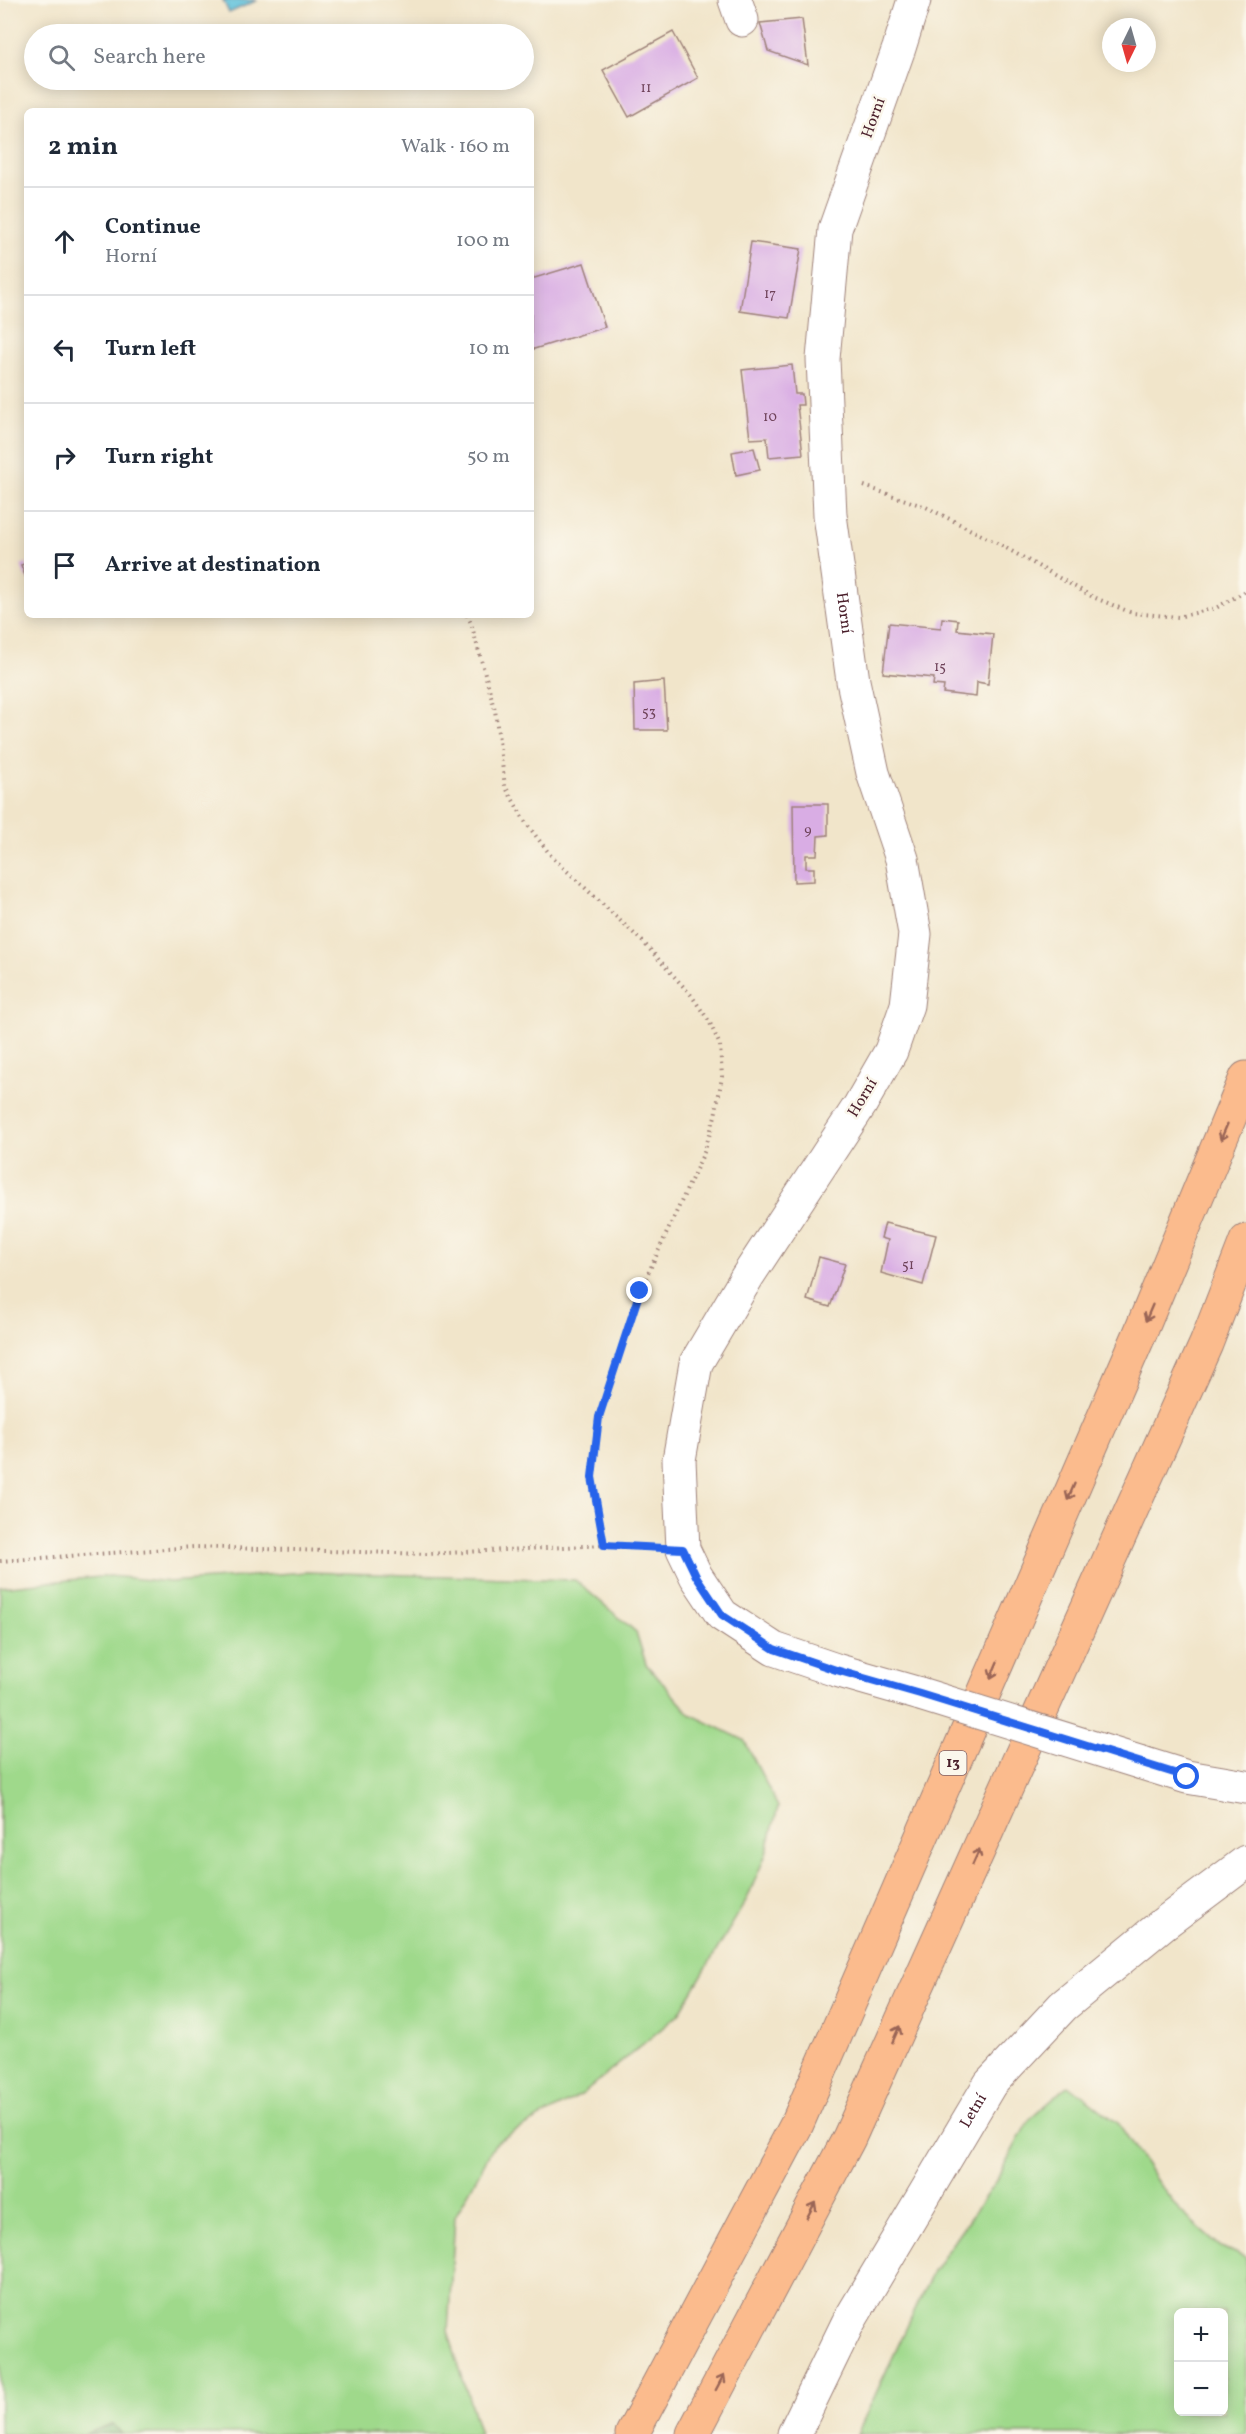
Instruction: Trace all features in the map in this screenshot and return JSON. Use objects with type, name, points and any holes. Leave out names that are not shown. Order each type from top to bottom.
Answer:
[{"type":"highway","name":"13","points":[[632,2434],[797,2124],[1141,1331],[1246,1078]]},
{"type":"highway","points":[[693,2434],[849,2138],[1206,1344],[1246,1241]]},
{"type":"street","name":"Horní","points":[[914,0],[835,229],[823,359],[830,515],[854,681],[873,773],[902,859],[915,934],[908,1005],[891,1051],[860,1105],[747,1277],[696,1363],[679,1460],[683,1549],[696,1576],[722,1615],[774,1649],[1187,1777],[1246,1787]]},
{"type":"street","name":"Letní","points":[[794,2434],[849,2323],[990,2084],[1063,2006],[1163,1924],[1246,1862]]},
{"type":"path","points":[[828,470],[926,507],[999,544],[1092,597],[1132,613],[1178,617],[1216,608],[1246,591]]},
{"type":"path","points":[[468,618],[495,710],[506,786],[526,823],[552,857],[643,942],[691,995],[710,1021],[720,1045],[722,1077],[716,1116],[705,1150],[640,1291],[599,1417],[592,1477],[604,1545]]},
{"type":"path","points":[[0,1561],[194,1547],[426,1554],[604,1545],[683,1549]]},
{"type":"green space","points":[[306,1572],[575,1580],[636,1632],[646,1664],[690,1714],[744,1740],[778,1807],[766,1854],[747,1899],[679,2014],[583,2094],[496,2142],[455,2217],[448,2331],[480,2434],[122,2434],[113,2424],[85,2434],[0,2434],[0,1587],[109,1576],[170,1582]]},
{"type":"green space","points":[[1069,2085],[1119,2124],[1179,2210],[1221,2247],[1246,2258],[1246,2434],[857,2434],[933,2271],[994,2184],[1029,2120]]},
{"type":"green space","points":[[113,2424],[122,2434],[85,2434]]},
{"type":"water","points":[[223,0],[258,0],[229,13]]},
{"type":"building","points":[[802,19],[808,65],[768,51],[760,23]]},
{"type":"building","points":[[673,32],[698,78],[629,117],[603,70]]},
{"type":"building","points":[[751,242],[801,249],[789,318],[740,311]]},
{"type":"building","points":[[584,263],[605,327],[534,349],[534,278]]},
{"type":"building","points":[[792,365],[795,394],[802,394],[803,405],[797,405],[803,454],[769,457],[767,438],[750,439],[742,370]]},
{"type":"building","points":[[754,448],[760,470],[736,475],[732,452]]},
{"type":"building","points":[[942,618],[958,620],[957,630],[993,634],[988,684],[977,682],[976,697],[943,693],[944,686],[933,685],[934,678],[883,673],[889,623],[941,628]]},
{"type":"building","points":[[664,681],[667,730],[635,730],[634,684]]},
{"type":"building","points":[[793,804],[828,804],[828,835],[818,836],[817,855],[806,855],[806,868],[814,868],[814,881],[794,882]]},
{"type":"building","points":[[885,1223],[936,1235],[923,1285],[881,1273],[888,1240],[881,1238]]},
{"type":"building","points":[[819,1257],[845,1264],[830,1307],[807,1300]]},
{"type":"route","points":[[640,1291],[599,1417],[592,1477],[604,1545],[683,1549],[696,1576],[722,1615],[774,1649],[1187,1777]]}]
